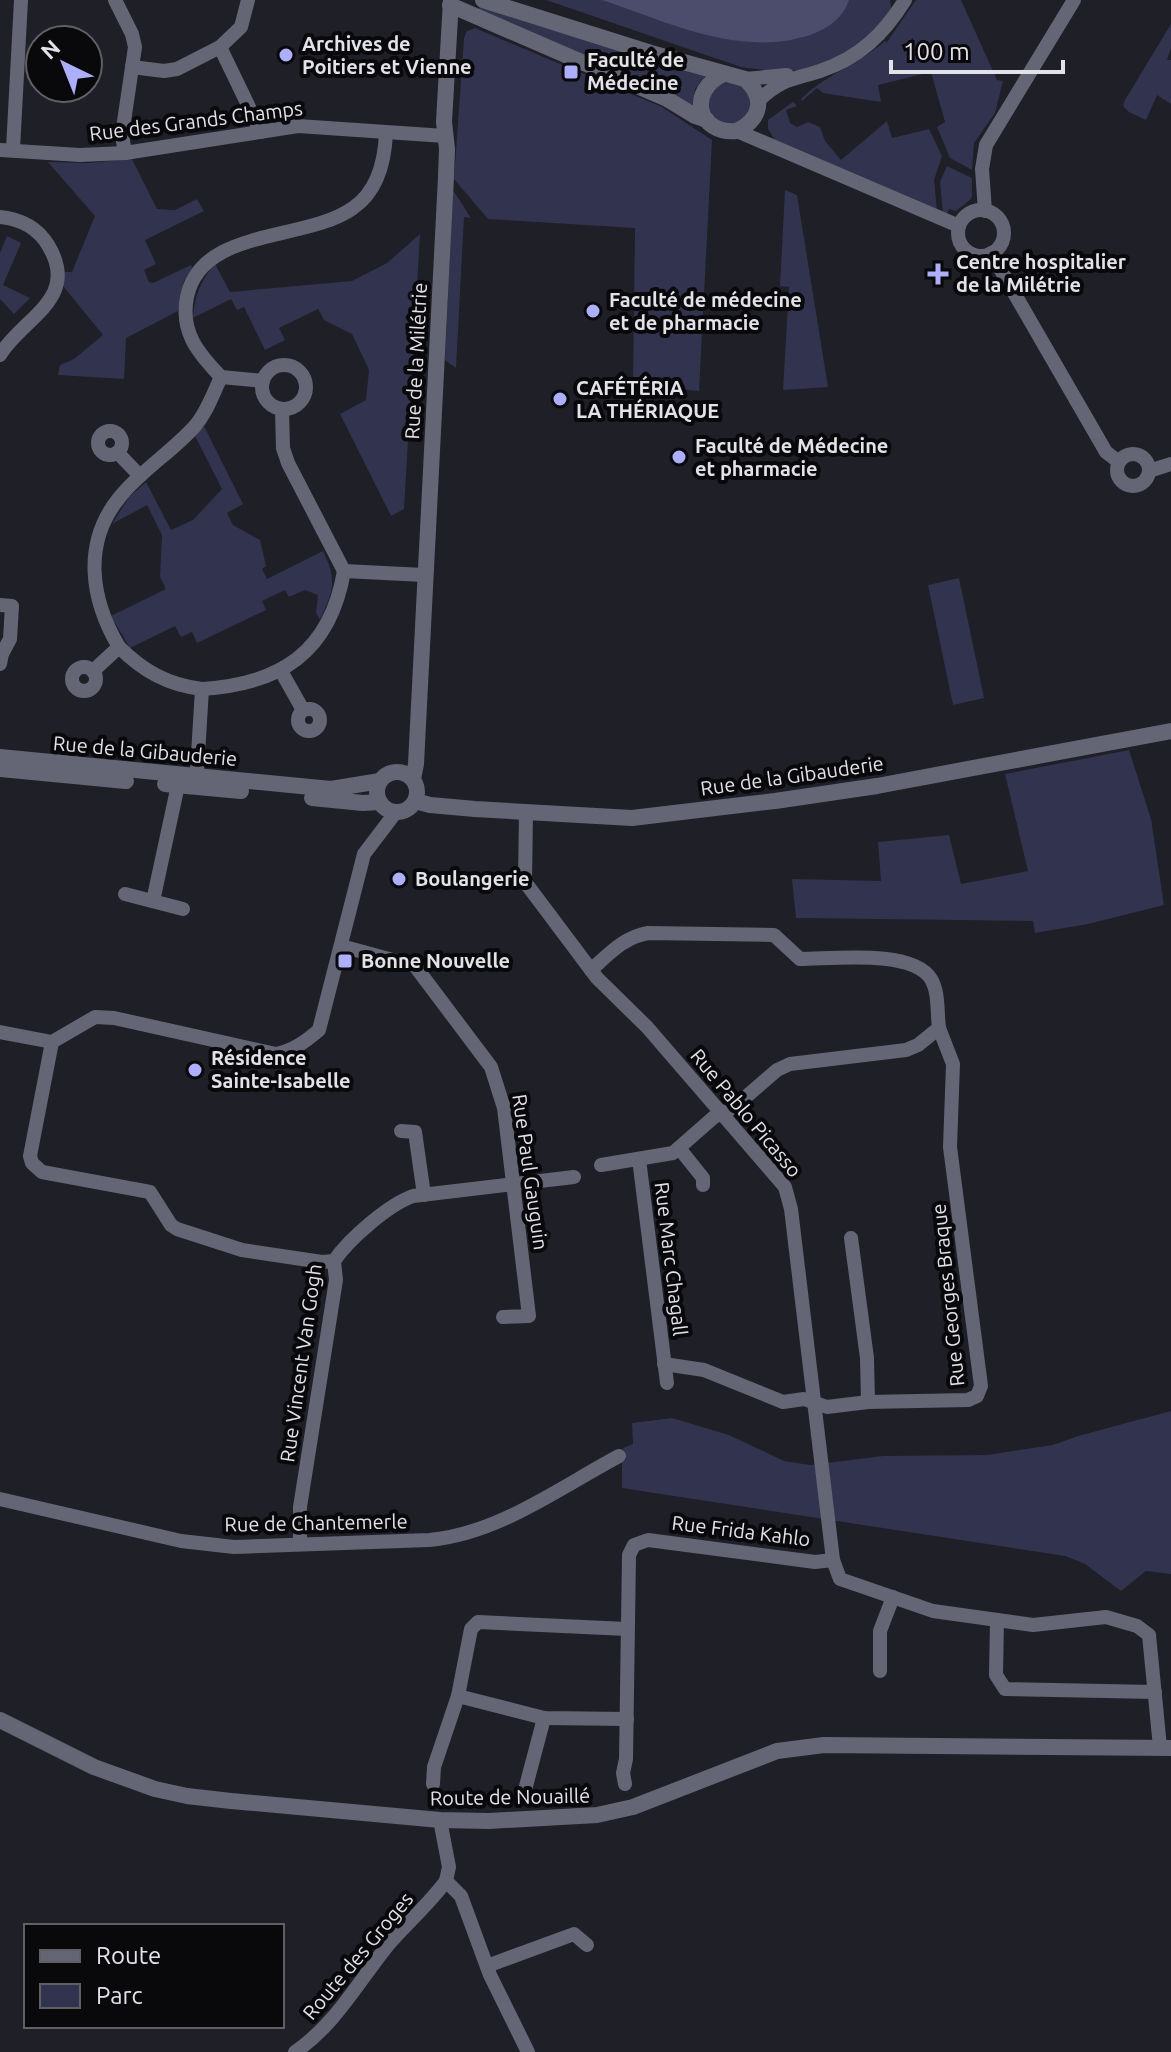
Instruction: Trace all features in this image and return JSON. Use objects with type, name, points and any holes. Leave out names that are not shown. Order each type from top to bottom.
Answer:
[{"type":"street","points":[[7,150],[21,0]]},
{"type":"street","points":[[115,0],[134,41],[122,135],[125,153]]},
{"type":"street","points":[[132,67],[164,71],[177,69],[220,47],[241,27],[248,0]]},
{"type":"street","points":[[483,0],[745,79],[759,100],[756,117],[777,148]]},
{"type":"street","points":[[759,100],[777,84],[848,59],[874,41],[905,0]]},
{"type":"street","points":[[985,211],[982,169],[986,145],[1074,0]]},
{"type":"street","points":[[459,1],[531,20],[545,20]]},
{"type":"street","points":[[459,1],[667,99],[722,131],[737,131],[959,226]]},
{"type":"street","name":"Rue de la Milétrie","points":[[405,776],[416,764],[446,177],[444,122],[459,1]]},
{"type":"street","points":[[220,47],[261,132]]},
{"type":"street","points":[[707,120],[702,111],[702,92],[724,74]]},
{"type":"street","points":[[745,79],[807,74]]},
{"type":"street","points":[[737,131],[756,117]]},
{"type":"street","name":"Rue des Grands Champs","points":[[7,150],[80,155],[125,153],[298,126],[445,136]]},
{"type":"street","points":[[263,381],[221,377],[194,345],[186,325],[189,289],[198,271],[215,255],[353,209],[378,176],[386,132]]},
{"type":"street","points":[[985,211],[997,217],[1004,228],[1002,242],[991,253],[978,256],[966,250],[959,239],[959,226],[972,212],[985,211]]},
{"type":"street","points":[[0,217],[22,222],[42,237],[50,247],[57,274],[53,295],[46,307],[0,355]]},
{"type":"street","points":[[991,253],[1106,452],[1119,462]]},
{"type":"street","points":[[283,364],[291,365],[303,374],[306,395],[296,406],[282,409],[266,400],[263,381],[270,369],[283,364]]},
{"type":"street","points":[[221,377],[207,409],[194,427],[119,498],[108,514],[94,555],[95,594],[108,629],[119,647],[149,673],[175,684],[202,689],[239,687],[281,671],[304,653],[321,633],[335,607],[344,571],[288,463],[283,448],[282,409]]},
{"type":"street","points":[[118,453],[140,476]]},
{"type":"street","points":[[1149,471],[1146,461],[1138,455],[1128,455],[1119,462],[1118,477],[1128,486],[1142,483],[1149,471],[1171,464]]},
{"type":"street","points":[[344,571],[424,575]]},
{"type":"street","points":[[0,605],[12,606],[10,639],[0,664]]},
{"type":"street","points":[[93,671],[119,647]]},
{"type":"street","points":[[281,671],[303,710]]},
{"type":"street","points":[[196,782],[202,689]]},
{"type":"street","name":"Rue de la Gibauderie","points":[[415,801],[430,805],[632,818],[877,786],[1171,731]]},
{"type":"street","name":"Rue de la Gibauderie","points":[[0,757],[363,803],[380,802]]},
{"type":"street","name":"Rue de la Gibauderie","points":[[0,769],[178,785],[196,782],[331,789],[380,781]]},
{"type":"street","points":[[0,1032],[52,1042],[95,1017],[114,1018],[276,1054],[304,1043],[319,1030],[366,848],[396,812],[407,809],[415,801],[417,794],[405,776],[388,774],[380,781],[378,788],[380,802],[396,812]]},
{"type":"street","points":[[153,901],[178,785]]},
{"type":"street","name":"Rue Pablo Picasso","points":[[526,812],[525,882],[591,970],[647,1027],[778,1177],[790,1199],[833,1560]]},
{"type":"street","points":[[125,894],[183,909]]},
{"type":"street","points":[[591,970],[634,935],[774,935],[800,959],[904,961],[922,969],[935,988],[939,1028]]},
{"type":"street","name":"Rue Paul Gauguin","points":[[341,946],[415,966],[485,1058],[495,1078],[504,1108],[529,1316],[503,1317]]},
{"type":"street","name":"Rue Marc Chagall","points":[[601,1165],[673,1153],[714,1117],[733,1108],[777,1070],[790,1064],[906,1050],[918,1045],[939,1028]]},
{"type":"street","name":"Rue Georges Braque","points":[[814,1402],[827,1407],[868,1402],[968,1400],[977,1396],[981,1386],[950,1147],[953,1064],[939,1028]]},
{"type":"street","points":[[52,1042],[30,1156],[36,1168],[42,1172],[150,1192],[171,1225],[224,1245],[322,1262],[334,1261]]},
{"type":"street","points":[[401,1131],[415,1132],[424,1195]]},
{"type":"street","points":[[679,1148],[703,1178],[703,1185]]},
{"type":"street","name":"Rue Marc Chagall","points":[[639,1159],[667,1383]]},
{"type":"street","name":"Rue Vincent Van Gogh","points":[[300,1544],[300,1507],[336,1280],[334,1261],[342,1249],[395,1205],[413,1196],[574,1177]]},
{"type":"street","points":[[851,1238],[867,1358],[868,1402]]},
{"type":"street","name":"Rue Marc Chagall","points":[[664,1364],[704,1370],[783,1402],[804,1399],[814,1402]]},
{"type":"street","name":"Rue de Chantemerle","points":[[0,1499],[181,1541],[234,1547],[429,1540],[467,1534],[499,1521],[619,1456]]},
{"type":"street","name":"Rue Frida Kahlo","points":[[625,1784],[630,1549],[640,1541],[815,1562],[833,1560]]},
{"type":"street","points":[[833,1560],[839,1577],[846,1583],[933,1611],[1033,1625],[1106,1617],[1137,1626],[1149,1635],[1165,1748]]},
{"type":"street","points":[[880,1671],[880,1631],[893,1597]]},
{"type":"street","points":[[997,1620],[996,1675],[1005,1689],[1155,1692]]},
{"type":"street","points":[[433,1784],[434,1767],[458,1696],[471,1629],[478,1622],[627,1629]]},
{"type":"street","points":[[458,1696],[544,1718],[627,1719]]},
{"type":"street","points":[[525,1790],[544,1718]]},
{"type":"street","name":"Route de Nouaillé","points":[[0,1720],[94,1767],[155,1789],[231,1801],[440,1820],[489,1821],[597,1815],[633,1807],[777,1751],[824,1745],[1165,1748]]},
{"type":"street","points":[[440,1820],[449,1867],[446,1881],[461,1896],[487,1966],[528,2052]]},
{"type":"street","name":"Route des Groges","points":[[295,2052],[335,2016],[384,1951],[446,1881]]},
{"type":"street","points":[[487,1966],[574,1934],[587,1945]]},
{"type":"green space","points":[[546,0],[890,0],[892,14],[845,56],[802,70],[780,72],[741,67]]},
{"type":"green space","points":[[916,0],[961,0],[997,80],[1003,81],[995,113],[974,143],[972,170],[950,158],[937,127],[945,122],[931,72],[878,85],[881,102],[823,93],[817,88],[801,99],[821,83],[887,42]]},
{"type":"green space","points":[[479,7],[647,60],[707,74],[695,89],[693,108],[478,12]]},
{"type":"green space","points":[[1171,24],[1171,48],[1167,60],[1171,60],[1171,104],[1157,95],[1146,120],[1123,106]]},
{"type":"green space","points":[[475,28],[662,107],[712,140],[699,391],[633,385],[635,228],[488,219],[454,179],[464,38],[467,31]]},
{"type":"green space","points":[[730,82],[745,88],[751,103],[745,118],[730,124],[715,118],[709,103],[715,88]]},
{"type":"green space","points":[[793,102],[797,106],[786,110],[790,123],[797,127],[808,122],[820,127],[825,141],[841,160],[887,121],[892,138],[929,129],[942,156],[934,180],[937,211],[775,140],[768,129],[768,120]]},
{"type":"green space","points":[[132,159],[157,209],[175,210],[197,199],[204,211],[145,240],[156,264],[144,270],[149,282],[153,283],[191,265],[178,311],[126,338],[124,379],[58,375],[60,365],[74,359],[103,335],[63,286],[63,272],[72,272],[95,216],[48,162],[89,163]]},
{"type":"green space","points":[[947,166],[972,178],[972,195],[956,211],[949,209],[947,214],[943,213],[940,182]]},
{"type":"green space","points":[[453,190],[471,218],[464,217],[456,368],[445,360]]},
{"type":"green space","points":[[785,190],[797,195],[828,387],[783,390],[789,287],[780,286]]},
{"type":"green space","points":[[420,234],[404,509],[391,516],[340,414],[366,400],[369,370],[352,334],[324,320],[318,309],[279,328],[285,340],[265,350],[244,307],[237,310],[231,299],[193,318],[199,289],[215,264],[230,292],[352,281],[387,263]]},
{"type":"green space","points":[[7,236],[21,243],[3,285],[30,298],[14,314],[0,299],[0,253]]},
{"type":"green space","points":[[204,426],[243,504],[227,513],[233,525],[260,540],[266,566],[262,569],[267,579],[323,551],[332,578],[328,601],[320,620],[316,613],[318,595],[305,590],[289,597],[285,590],[262,601],[266,610],[197,643],[192,632],[181,637],[175,626],[130,648],[111,616],[166,589],[160,577],[162,535],[147,505],[112,524],[129,497],[146,482],[171,530],[193,520],[222,489],[195,436]]},
{"type":"green space","points":[[959,578],[984,698],[953,705],[928,585]]},
{"type":"green space","points":[[1129,750],[1151,819],[1164,905],[1088,924],[1035,933],[1033,921],[796,918],[792,879],[881,881],[878,842],[949,835],[961,884],[1028,871],[1005,774]]},
{"type":"green space","points":[[1171,1411],[1171,1574],[1146,1571],[1121,1591],[1085,1564],[1065,1556],[622,1488],[622,1462],[626,1459],[623,1448],[633,1444],[632,1423],[672,1418],[729,1435],[784,1461],[810,1465],[883,1456],[987,1455],[1053,1445]]},
{"type":"shaded area","points":[[602,0],[849,0],[839,18],[817,32],[784,41],[757,42],[731,40],[678,27]]},
{"type":"place","name":"Archives de Poitiers et Vienne","points":[[286,55]]},
{"type":"place","name":"Faculté de Médecine","points":[[571,72]]},
{"type":"place","name":"Centre hospitalier de la Milétrie","points":[[938,274]]},
{"type":"place","name":"Faculté de médecine et de pharmacie","points":[[593,311]]},
{"type":"place","name":"CAFÉTÉRIA LA THÉRIAQUE","points":[[560,399]]},
{"type":"place","name":"Faculté de Médecine et pharmacie","points":[[679,457]]},
{"type":"place","name":"Boulangerie","points":[[399,879]]},
{"type":"place","name":"Bonne Nouvelle","points":[[345,961]]},
{"type":"place","name":"Résidence Sainte-Isabelle","points":[[195,1070]]}]
